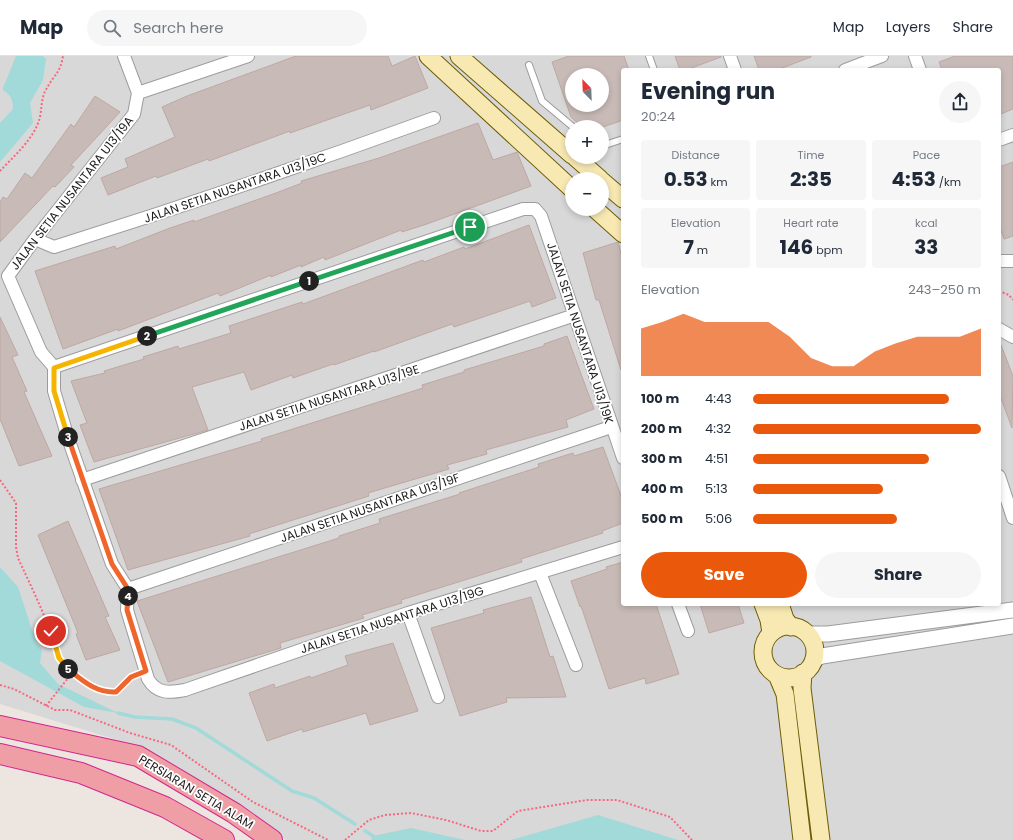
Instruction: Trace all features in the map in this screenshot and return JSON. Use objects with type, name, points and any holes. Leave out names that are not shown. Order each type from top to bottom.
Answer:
[{"type":"highway","name":"PERSIARAN SETIA ALAM","points":[[0,726],[138,756],[234,813],[272,840]]},
{"type":"highway","points":[[0,754],[81,773],[166,807],[224,840]]},
{"type":"main road","points":[[428,56],[565,182]]},
{"type":"main road","points":[[458,56],[565,149]]},
{"type":"main road","points":[[583,164],[592,172]]},
{"type":"main road","points":[[609,187],[621,197]]},
{"type":"main road","points":[[603,216],[621,232]]},
{"type":"main road","points":[[764,606],[769,620],[771,634]]},
{"type":"main road","points":[[781,606],[785,619],[791,627]]},
{"type":"main road","points":[[808,667],[790,678],[777,675],[770,670],[763,656],[763,648],[771,634],[784,627],[803,630],[814,646],[808,667],[802,688],[821,840]]},
{"type":"main road","points":[[777,675],[785,694],[802,840]]},
{"type":"street","points":[[124,56],[138,93],[248,56]]},
{"type":"street","points":[[730,56],[734,68]]},
{"type":"street","points":[[857,64],[882,56]]},
{"type":"street","points":[[915,56],[919,68]]},
{"type":"street","name":"JALAN SETIA NUSANTARA U13/19A","points":[[54,368],[41,352],[8,276],[35,239],[134,114],[138,93]]},
{"type":"street","name":"JALAN SETIA NUSANTARA U13/19C","points":[[35,239],[54,247],[345,151],[434,118]]},
{"type":"street","points":[[1001,139],[1013,135]]},
{"type":"street","name":"JALAN SETIA NUSANTARA U13/19K","points":[[54,368],[522,209],[535,209],[541,216],[611,427],[621,453]]},
{"type":"street","points":[[1001,261],[1013,261]]},
{"type":"street","name":"JALAN SETIA NUSANTARA U13/19E","points":[[82,480],[575,315]]},
{"type":"street","points":[[1001,330],[1013,337]]},
{"type":"street","points":[[54,368],[54,391],[82,480],[112,564],[128,589],[127,610],[146,671]]},
{"type":"street","name":"JALAN SETIA NUSANTARA U13/19F","points":[[128,589],[611,427]]},
{"type":"street","points":[[1001,482],[1013,518]]},
{"type":"street","name":"JALAN SETIA NUSANTARA U13/19G","points":[[146,671],[153,686],[160,691],[172,692],[185,690],[408,613],[621,548]]},
{"type":"street","points":[[540,573],[576,665]]},
{"type":"street","points":[[679,606],[688,631]]},
{"type":"street","points":[[807,634],[828,634],[1013,610]]},
{"type":"street","points":[[408,613],[438,697]]},
{"type":"street","points":[[808,667],[822,656],[1013,626]]},
{"type":"lane","points":[[649,56],[653,68]]},
{"type":"lane","points":[[529,65],[542,101],[565,120]]},
{"type":"lane","points":[[609,144],[621,140]]},
{"type":"path","points":[[0,171],[30,138],[40,118],[42,99],[47,87],[61,69],[63,56]]},
{"type":"path","points":[[1001,292],[1009,295],[1013,300]]},
{"type":"path","points":[[0,480],[16,503],[16,548],[18,558],[51,631],[59,658],[72,673],[95,689],[116,692],[131,677],[146,671]]},
{"type":"path","points":[[46,706],[54,698],[72,673]]},
{"type":"path","points":[[345,840],[369,820],[385,815],[411,813],[446,820],[481,831],[493,831],[518,811],[594,800],[616,800],[670,817],[692,840]]},
{"type":"shaded area","points":[[0,56],[1013,56],[1013,840],[286,840],[239,805],[140,747],[0,704]]},
{"type":"water","points":[[16,56],[43,56],[46,59],[43,80],[30,103],[33,123],[0,162],[0,123],[13,109],[11,98],[3,90],[3,88]]},
{"type":"water","points":[[0,567],[18,587],[36,642],[42,649],[40,663],[58,684],[118,713],[84,707],[0,661]]},
{"type":"water","points":[[598,815],[678,840],[511,840]]},
{"type":"water","points":[[411,828],[465,840],[371,840],[373,836]]},
{"type":"building","points":[[296,56],[388,56],[392,66],[415,56],[428,88],[371,110],[370,105],[290,133],[290,131],[209,161],[208,159],[157,178],[156,176],[108,195],[101,178],[128,167],[125,159],[175,137],[162,107],[187,96]]},
{"type":"building","points":[[569,56],[624,56],[628,68],[621,68],[621,121],[609,125],[609,120],[574,120],[569,112],[609,112],[609,68],[565,68],[565,100],[552,62]]},
{"type":"building","points":[[675,56],[721,56],[691,68],[679,68]]},
{"type":"building","points":[[754,56],[811,56],[782,68],[758,68]]},
{"type":"building","points":[[955,56],[1013,56],[1013,109],[1001,114],[1001,68],[941,68],[939,62]]},
{"type":"building","points":[[95,96],[120,112],[71,165],[74,167],[55,187],[53,186],[0,242],[0,202],[3,197],[7,199],[25,173],[32,178],[71,124],[74,127]]},
{"type":"building","points":[[478,123],[493,160],[517,152],[531,186],[427,224],[402,232],[401,230],[325,260],[324,257],[301,267],[301,265],[271,277],[271,275],[220,296],[218,293],[118,331],[118,329],[63,349],[35,271],[115,246],[116,249],[170,228],[194,220],[194,222],[276,193],[302,183],[301,181],[379,158]]},
{"type":"building","points":[[1013,162],[1013,236],[1004,239],[1001,231],[1001,166]]},
{"type":"building","points":[[529,225],[556,298],[532,307],[530,301],[454,327],[452,324],[374,352],[293,378],[292,375],[251,390],[244,372],[192,387],[208,430],[94,462],[80,425],[87,423],[71,381],[105,373],[104,371],[144,359],[143,357],[178,346],[179,349],[231,333],[229,326],[302,302],[303,304],[423,260],[424,262],[464,247],[465,249]]},
{"type":"building","points":[[618,242],[621,253],[621,370],[599,300],[596,300],[583,253]]},
{"type":"building","points":[[0,317],[18,355],[12,357],[27,391],[24,392],[52,456],[19,466],[0,419]]},
{"type":"building","points":[[567,336],[594,409],[566,420],[568,427],[486,450],[487,454],[447,465],[449,469],[368,493],[369,496],[249,534],[250,536],[128,570],[99,489],[262,441],[261,439],[423,388],[422,385],[464,372],[464,370],[544,346],[544,344]]},
{"type":"building","points":[[1001,345],[1013,376],[1012,428],[1001,398]]},
{"type":"building","points":[[603,447],[621,496],[621,524],[602,531],[603,533],[521,559],[522,562],[401,600],[402,603],[362,615],[364,618],[280,643],[281,648],[168,682],[137,601],[339,538],[339,536],[380,523],[379,519],[460,494],[459,493],[539,467],[538,464],[573,453],[574,456]]},
{"type":"building","points":[[68,521],[109,616],[105,617],[120,650],[86,660],[76,634],[78,633],[38,535]]},
{"type":"building","points":[[621,563],[621,606],[657,606],[679,674],[646,684],[645,678],[609,689],[571,581],[607,569],[606,567]]},
{"type":"building","points":[[531,597],[550,657],[553,656],[566,697],[506,698],[507,702],[460,716],[431,628],[484,613],[483,610]]},
{"type":"building","points":[[701,606],[739,606],[744,623],[709,633]]},
{"type":"building","points":[[393,643],[418,711],[370,725],[366,713],[303,732],[302,729],[267,741],[249,693],[274,684],[275,688],[310,676],[311,678],[348,665],[345,656]]},
{"type":"waterway","points":[[118,713],[135,717],[172,719],[196,728],[292,791],[314,798],[355,824]]},
{"type":"waterway","points":[[365,831],[373,836]]},
{"type":"route","points":[[51,631],[59,658],[67,669],[95,689],[108,693],[116,692],[131,677],[146,671],[127,610],[128,589],[112,564],[68,438],[54,391],[54,368],[470,227]]}]
